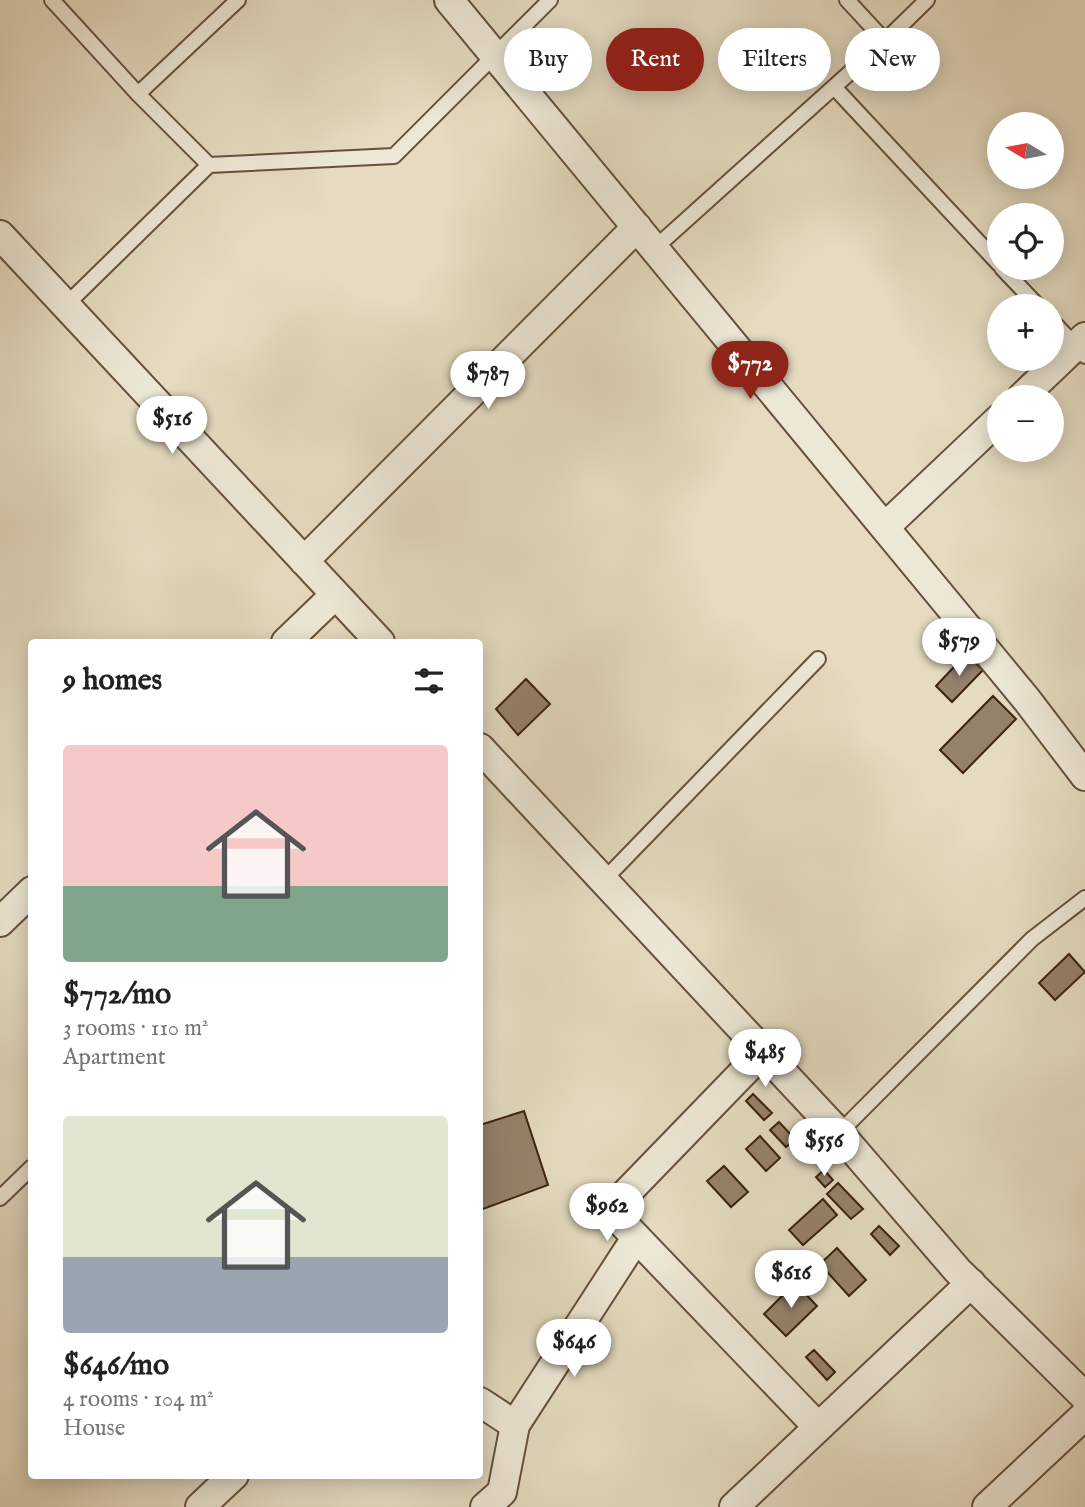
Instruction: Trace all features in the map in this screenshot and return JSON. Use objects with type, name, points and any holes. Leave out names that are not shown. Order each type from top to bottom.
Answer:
[{"type":"street","points":[[449,0],[1027,699],[1085,776]]},
{"type":"street","points":[[0,235],[377,639]]},
{"type":"street","points":[[304,561],[646,237]]},
{"type":"street","points":[[1036,385],[1082,347]]},
{"type":"street","points":[[885,527],[987,430]]},
{"type":"street","points":[[289,639],[335,594]]},
{"type":"street","points":[[483,751],[839,1133],[971,1283],[1085,1396]]},
{"type":"street","points":[[0,922],[28,895]]},
{"type":"street","points":[[763,1052],[610,1210],[818,1427]]},
{"type":"street","points":[[485,1507],[502,1492],[515,1425],[636,1238]]},
{"type":"street","points":[[734,1507],[971,1283]]},
{"type":"street","points":[[483,1404],[515,1425]]},
{"type":"street","points":[[987,1507],[1085,1415]]},
{"type":"street","points":[[200,1507],[230,1479]]},
{"type":"lane","points":[[52,0],[138,94],[209,165]]},
{"type":"lane","points":[[138,94],[238,0]]},
{"type":"lane","points":[[65,306],[209,165],[394,156],[550,0]]},
{"type":"lane","points":[[847,0],[873,28]]},
{"type":"lane","points":[[898,28],[927,0]]},
{"type":"lane","points":[[646,237],[845,77]]},
{"type":"lane","points":[[834,87],[987,251]]},
{"type":"lane","points":[[1014,280],[1027,294]]},
{"type":"lane","points":[[1064,331],[1082,347]]},
{"type":"lane","points":[[603,881],[818,659]]},
{"type":"lane","points":[[839,1133],[1032,939],[1085,898]]},
{"type":"lane","points":[[0,1198],[28,1171]]},
{"type":"building","points":[[966,654],[983,670],[952,702],[936,686]]},
{"type":"building","points":[[526,679],[550,704],[518,735],[496,709]]},
{"type":"building","points":[[993,696],[1016,719],[963,773],[940,750]]},
{"type":"building","points":[[1069,954],[1085,972],[1055,1000],[1039,983]]},
{"type":"building","points":[[753,1094],[772,1113],[764,1120],[746,1101]]},
{"type":"building","points":[[524,1111],[548,1185],[483,1209],[483,1124]]},
{"type":"building","points":[[779,1122],[795,1139],[786,1147],[770,1130]]},
{"type":"building","points":[[760,1136],[780,1158],[766,1171],[746,1149]]},
{"type":"building","points":[[724,1166],[748,1192],[731,1207],[707,1181]]},
{"type":"building","points":[[824,1170],[833,1180],[825,1187],[816,1177]]},
{"type":"building","points":[[838,1183],[863,1209],[851,1219],[827,1194]]},
{"type":"building","points":[[823,1199],[837,1215],[803,1245],[789,1230]]},
{"type":"building","points":[[879,1226],[899,1246],[890,1255],[871,1234]]},
{"type":"building","points":[[837,1248],[866,1280],[849,1296],[820,1264]]},
{"type":"building","points":[[795,1283],[817,1306],[786,1336],[764,1314]]},
{"type":"building","points":[[814,1350],[835,1372],[827,1380],[806,1357]]}]
